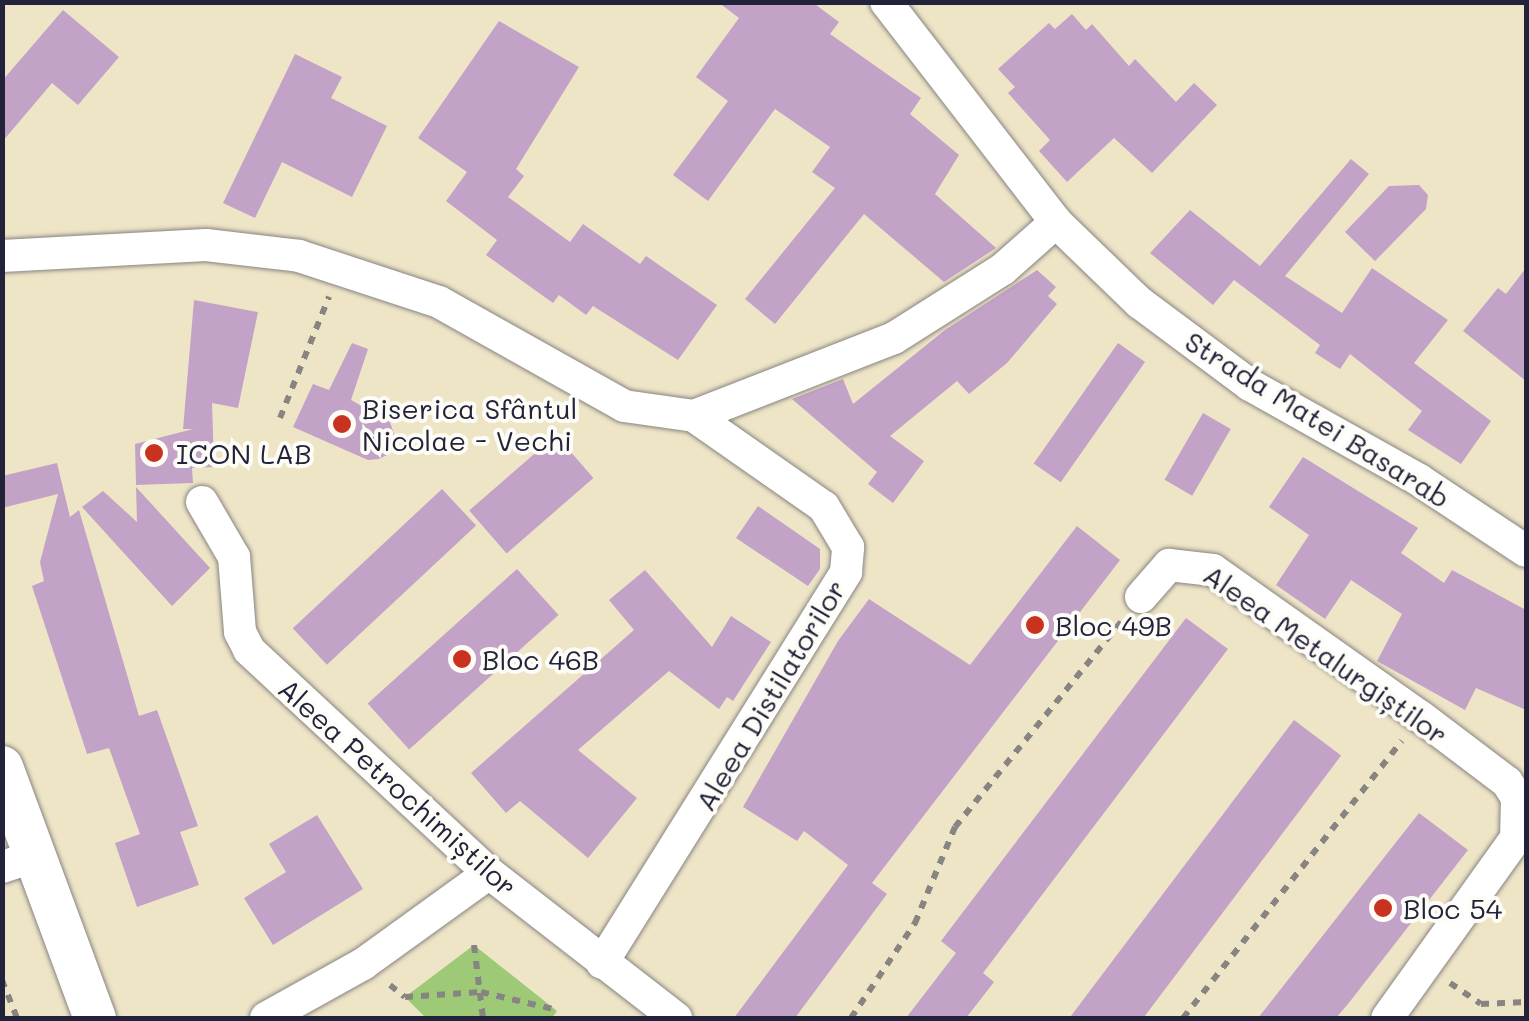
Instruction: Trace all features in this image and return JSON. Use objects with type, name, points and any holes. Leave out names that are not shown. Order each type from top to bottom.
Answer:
[{"type":"main road","points":[[2,767],[17,862],[95,1018]]},
{"type":"street","name":"Strada Matei Basarab","points":[[886,2],[1056,222],[1193,345],[1526,552]]},
{"type":"street","points":[[2,256],[206,245],[250,247],[339,267],[440,302],[596,394],[660,414],[694,416],[894,338],[1003,269],[1056,222]]},
{"type":"street","name":"Aleea Distilatorilor","points":[[602,963],[846,572],[848,547],[824,506],[694,416]]},
{"type":"street","name":"Aleea Petrochimiștilor","points":[[202,502],[234,557],[240,632],[248,650],[489,873],[676,1018]]},
{"type":"street","name":"Aleea Metalurgiștilor","points":[[1141,598],[1169,565],[1213,570],[1507,782],[1520,816],[1516,838],[1422,964],[1387,1018]]},
{"type":"street","points":[[266,1018],[363,964],[489,873]]},
{"type":"path","points":[[280,418],[339,267]]},
{"type":"path","points":[[851,1018],[914,923],[955,827],[1141,598]]},
{"type":"path","points":[[1183,1018],[1421,717]]},
{"type":"path","points":[[474,944],[483,1018]]},
{"type":"path","points":[[363,964],[406,997],[481,992],[557,1010]]},
{"type":"path","points":[[1422,964],[1481,1004],[1526,1002]]},
{"type":"path","points":[[2,980],[17,1018]]},
{"type":"green space","points":[[474,945],[557,1011],[552,1018],[426,1018],[405,997]]},
{"type":"building","points":[[718,2],[812,2],[839,22],[830,34],[921,98],[910,114],[959,155],[935,194],[996,248],[944,282],[864,214],[775,324],[745,299],[835,188],[812,172],[830,147],[775,109],[708,201],[673,175],[728,101],[696,77],[739,18]]},
{"type":"building","points":[[63,10],[119,57],[78,105],[52,83],[2,142],[2,81]]},
{"type":"building","points":[[1072,14],[1086,30],[1092,24],[1129,66],[1135,59],[1176,102],[1194,83],[1217,105],[1152,173],[1114,138],[1067,182],[1039,151],[1050,140],[1008,93],[1015,87],[998,69],[1049,23],[1055,29]]},
{"type":"building","points":[[499,21],[579,67],[516,169],[524,176],[508,197],[570,242],[583,224],[640,264],[646,256],[717,305],[678,360],[593,306],[586,315],[559,295],[553,303],[486,255],[497,240],[446,201],[467,172],[418,138]]},
{"type":"building","points":[[295,54],[342,77],[331,98],[387,126],[352,197],[282,162],[255,218],[223,203]]},
{"type":"building","points":[[1351,159],[1369,174],[1285,276],[1342,313],[1372,268],[1448,320],[1414,363],[1491,421],[1461,464],[1408,430],[1422,411],[1350,354],[1340,369],[1315,353],[1320,345],[1234,280],[1213,305],[1150,253],[1190,210],[1260,266]]},
{"type":"building","points":[[1419,185],[1428,195],[1426,209],[1375,261],[1345,232],[1389,186]]},
{"type":"building","points":[[1526,268],[1526,381],[1463,331],[1498,288],[1506,294]]},
{"type":"building","points":[[1037,270],[1056,287],[1048,296],[1057,304],[1007,363],[969,394],[957,381],[890,436],[924,461],[893,503],[868,484],[877,472],[792,399],[843,379],[853,404],[945,330]]},
{"type":"building","points":[[194,300],[258,312],[238,408],[212,403],[214,467],[192,468],[193,483],[136,485],[135,444],[193,429],[183,429]]},
{"type":"building","name":"Biserica Sfântul Nicolae - Vechi","points":[[352,343],[368,349],[351,400],[390,422],[395,437],[391,453],[379,459],[368,460],[293,427],[313,384],[329,390]]},
{"type":"building","points":[[1118,343],[1145,362],[1061,482],[1034,463]]},
{"type":"building","points":[[1203,413],[1231,429],[1192,496],[1164,480]]},
{"type":"building","points":[[556,435],[593,478],[507,553],[469,510]]},
{"type":"building","points":[[1303,457],[1418,528],[1401,553],[1444,583],[1452,570],[1526,610],[1526,710],[1476,688],[1465,710],[1377,661],[1402,614],[1351,580],[1325,619],[1276,585],[1309,535],[1269,507]]},
{"type":"building","points":[[57,463],[70,517],[79,510],[139,716],[157,710],[198,826],[180,832],[199,885],[137,907],[115,843],[140,834],[109,748],[87,754],[32,586],[44,581],[40,562],[58,494],[2,508],[2,476]]},
{"type":"building","points":[[136,487],[210,568],[172,606],[82,507],[103,491],[137,522]]},
{"type":"building","points":[[442,489],[476,526],[327,665],[293,628]]},
{"type":"building","points":[[758,506],[820,549],[820,569],[808,586],[736,538]]},
{"type":"building","points":[[1077,526],[1120,560],[872,883],[887,894],[795,1018],[734,1018],[848,865],[804,831],[797,841],[743,807],[838,641],[869,599],[970,665]]},
{"type":"building","name":"Bloc 46B","points":[[517,569],[558,615],[409,750],[368,703]]},
{"type":"building","points":[[645,570],[712,647],[731,616],[771,642],[733,701],[727,697],[719,709],[669,671],[578,750],[637,798],[588,858],[520,801],[506,813],[471,773],[634,630],[609,600]]},
{"type":"building","points":[[1186,618],[1228,649],[983,973],[994,982],[966,1018],[906,1018],[956,953],[941,941]]},
{"type":"building","points":[[1294,720],[1341,756],[1143,1018],[1069,1018]]},
{"type":"building","name":"Bloc 54","points":[[1419,813],[1468,850],[1348,1004],[1336,1018],[1258,1018]]},
{"type":"building","points":[[317,815],[363,889],[273,945],[244,898],[286,872],[269,844]]},
{"type":"place","name":"Biserica Sfântul Nicolae - Vechi","points":[[342,424]]},
{"type":"place","name":"ICON LAB","points":[[154,453]]},
{"type":"place","name":"Bloc 49B","points":[[1035,625]]},
{"type":"place","name":"Bloc 46B","points":[[462,659]]},
{"type":"place","name":"Bloc 54","points":[[1383,908]]}]
